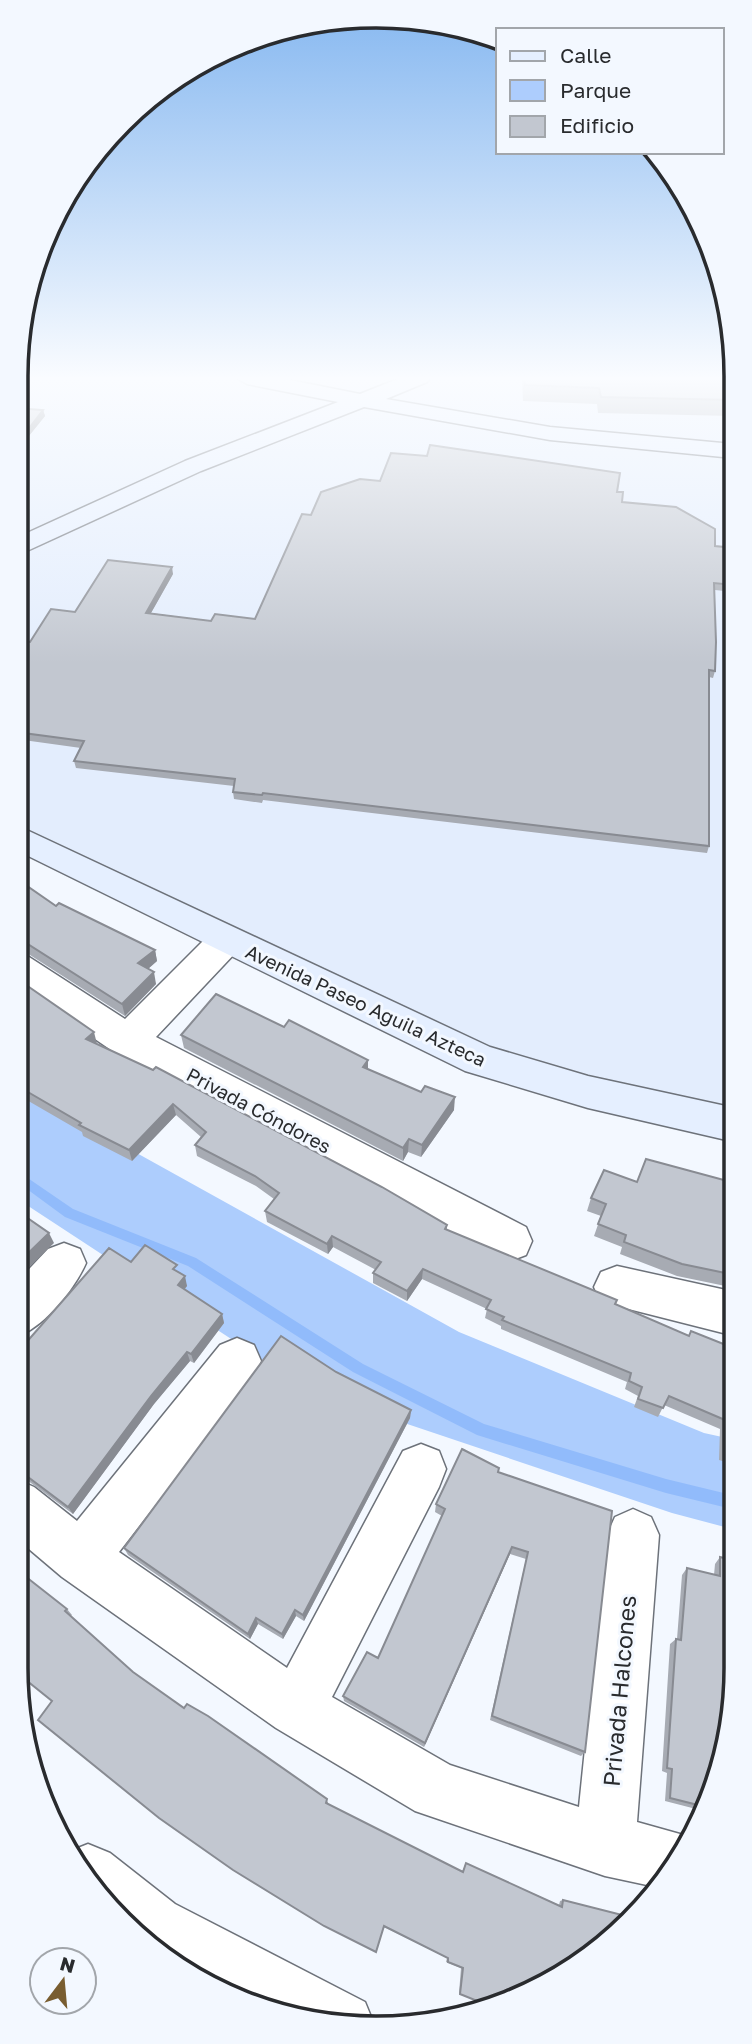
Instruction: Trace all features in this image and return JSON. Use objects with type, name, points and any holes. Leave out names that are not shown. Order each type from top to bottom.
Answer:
[{"type":"street","points":[[28,542],[176,473]]},
{"type":"street","name":"Avenida Paseo Aguila Azteca","points":[[28,842],[479,1060],[588,1092],[724,1123]]},
{"type":"street","points":[[128,1041],[226,940]]},
{"type":"street","name":"Privada Cóndores","points":[[28,975],[128,1041],[510,1241]]},
{"type":"street","points":[[28,1302],[64,1263]]},
{"type":"street","points":[[617,1287],[724,1311]]},
{"type":"street","points":[[81,1559],[237,1361]]},
{"type":"street","points":[[296,1708],[421,1469]]},
{"type":"street","points":[[28,1515],[81,1559],[296,1708],[436,1790],[605,1846],[666,1859]]},
{"type":"street","name":"Privada Halcones","points":[[605,1846],[633,1535]]},
{"type":"street","points":[[153,1935],[309,2009]]},
{"type":"shaded area","points":[[28,473],[724,473],[724,1121],[490,1061],[28,845]]},
{"type":"green space","points":[[28,1093],[459,1332],[704,1433],[724,1437],[724,1527],[672,1513],[312,1392],[28,1206]]},
{"type":"building","points":[[383,473],[620,473],[617,492],[623,492],[622,502],[676,507],[715,529],[715,546],[724,547],[724,584],[714,583],[715,671],[709,670],[709,846],[263,793],[233,792],[235,779],[74,761],[84,741],[28,734],[28,642],[51,609],[75,612],[108,560],[172,567],[146,613],[211,621],[215,614],[255,619],[302,514],[311,515],[321,492],[360,479],[380,481]]},
{"type":"building","points":[[28,887],[56,906],[59,903],[155,950],[138,963],[154,972],[122,1004],[28,944]]},
{"type":"building","points":[[28,986],[94,1032],[86,1039],[153,1070],[156,1067],[382,1187],[447,1225],[445,1229],[617,1300],[615,1304],[689,1336],[691,1331],[724,1344],[724,1420],[669,1396],[663,1408],[638,1399],[642,1387],[629,1381],[631,1373],[502,1320],[504,1317],[486,1309],[491,1300],[423,1269],[407,1291],[373,1273],[381,1262],[332,1236],[327,1244],[265,1211],[279,1193],[255,1176],[195,1145],[206,1132],[173,1104],[129,1150],[79,1125],[81,1123],[28,1092]]},
{"type":"building","points":[[216,994],[284,1027],[289,1020],[368,1060],[363,1067],[421,1092],[425,1086],[455,1097],[422,1145],[409,1139],[403,1148],[181,1035]]},
{"type":"building","points":[[646,1159],[724,1180],[724,1273],[682,1264],[624,1242],[626,1235],[598,1224],[606,1204],[591,1198],[604,1170],[637,1182]]},
{"type":"building","points":[[28,1218],[49,1233],[28,1253]]},
{"type":"building","points":[[145,1245],[177,1265],[173,1269],[185,1276],[178,1285],[222,1314],[191,1354],[187,1352],[151,1396],[68,1507],[28,1477],[28,1340],[109,1248],[131,1262]]},
{"type":"building","points":[[281,1336],[336,1372],[411,1410],[303,1615],[295,1610],[282,1634],[256,1618],[248,1634],[124,1548]]},
{"type":"building","points":[[462,1449],[499,1468],[498,1472],[612,1511],[585,1752],[492,1716],[528,1552],[512,1547],[425,1743],[343,1696],[367,1652],[378,1658],[445,1509],[436,1504]]},
{"type":"building","points":[[720,1557],[724,1558],[724,1668],[721,1713],[712,1758],[696,1805],[670,1798],[672,1769],[667,1768],[676,1639],[681,1640],[687,1568],[720,1576]]},
{"type":"building","points":[[28,1578],[67,1609],[65,1611],[133,1672],[184,1708],[187,1704],[208,1716],[327,1799],[326,1803],[463,1872],[466,1863],[562,1907],[563,1900],[621,1915],[588,1944],[550,1969],[509,1990],[477,2001],[460,1994],[463,1968],[448,1962],[448,1958],[384,1926],[376,1952],[324,1926],[233,1870],[159,1818],[38,1720],[52,1701],[29,1682]]},
{"type":"waterway","points":[[28,1184],[69,1213],[192,1262],[358,1368],[482,1430],[666,1486],[724,1500]]}]
